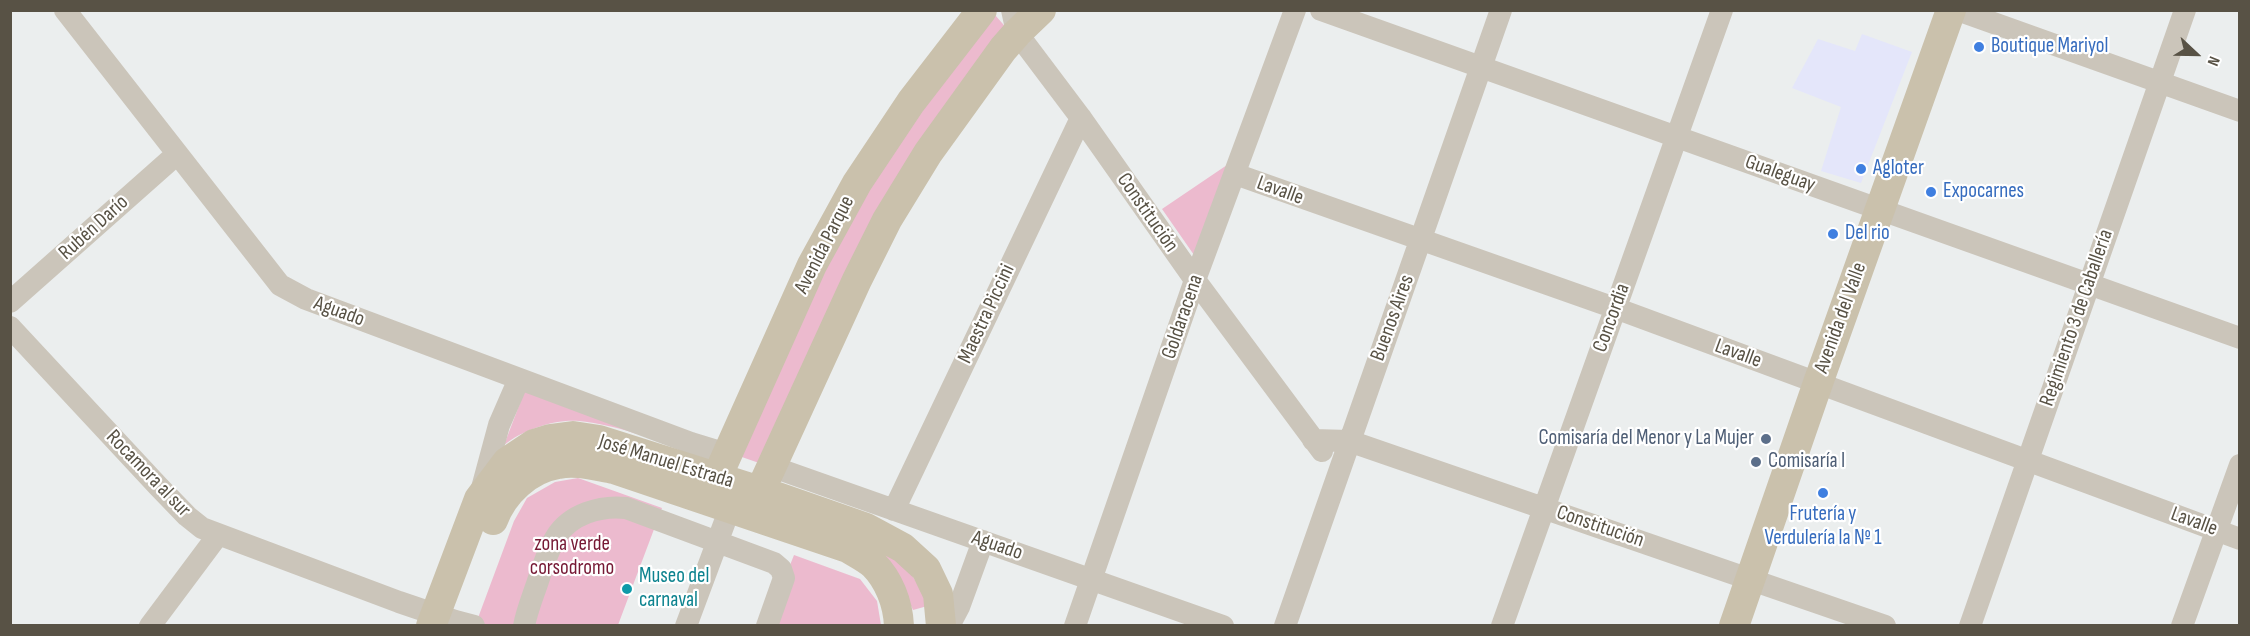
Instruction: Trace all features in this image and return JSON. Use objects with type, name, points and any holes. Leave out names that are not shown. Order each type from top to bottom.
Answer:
[{"type":"main road","name":"Avenida Parque","points":[[737,488],[812,265],[857,183],[911,102],[981,10]]},
{"type":"main road","name":"Avenida Parque","points":[[737,488],[852,290],[887,220],[928,153],[1014,22],[1041,10]]},
{"type":"main road","name":"Avenida del Valle","points":[[1734,626],[1951,10]]},
{"type":"main road","name":"José Manuel Estrada","points":[[450,622],[479,499],[507,462],[534,444],[573,436],[600,440],[737,488]]},
{"type":"main road","points":[[450,622],[497,509],[520,480],[557,464],[583,463],[737,488],[866,528],[903,548],[926,569],[938,594],[941,626]]},
{"type":"main road","points":[[737,488],[872,563],[888,584],[898,611],[899,626]]},
{"type":"street","name":"Aguado","points":[[65,10],[280,285],[306,300],[691,443],[737,488],[894,510],[1223,626]]},
{"type":"street","name":"Goldaracena","points":[[1075,626],[1195,280],[1295,10]]},
{"type":"street","name":"Gualeguay","points":[[1321,10],[2240,338]]},
{"type":"street","name":"Buenos Aires","points":[[1285,626],[1501,10]]},
{"type":"street","name":"Concordia","points":[[1502,626],[1722,10]]},
{"type":"street","points":[[1957,10],[2240,111]]},
{"type":"street","name":"Regimiento 3 de Caballería","points":[[1970,626],[2185,10]]},
{"type":"street","name":"Constitución","points":[[1014,22],[1195,280],[1312,440],[1340,469]]},
{"type":"street","name":"Maestra Piccini","points":[[894,510],[1081,118]]},
{"type":"street","name":"Rubén Darío","points":[[10,302],[177,154]]},
{"type":"street","name":"Lavalle","points":[[1235,174],[1615,308],[2240,539]]},
{"type":"street","name":"Rocamora al sur","points":[[10,327],[187,516],[202,528],[450,622]]},
{"type":"street","points":[[479,499],[499,425],[519,379]]},
{"type":"street","name":"Constitución","points":[[1312,440],[1349,441],[1885,626]]},
{"type":"street","points":[[2182,626],[2240,465]]},
{"type":"street","points":[[686,626],[737,488]]},
{"type":"street","points":[[524,626],[526,613],[549,550],[557,535],[582,515],[610,506],[626,508],[774,563],[781,569],[784,578],[767,626]]},
{"type":"street","points":[[150,626],[218,535]]},
{"type":"street","points":[[949,626],[983,541]]},
{"type":"shaded area","points":[[1862,34],[1912,52],[1861,183],[1821,171],[1841,107],[1792,88],[1818,39],[1855,51]]},
{"type":"green space","points":[[995,15],[1010,32],[762,464],[736,455],[818,268],[898,139]]},
{"type":"green space","points":[[1227,165],[1194,255],[1162,209]]},
{"type":"green space","points":[[525,390],[688,450],[620,429],[579,421],[559,422],[539,427],[504,445]]},
{"type":"green space","name":"zona verde corsodromo","points":[[578,478],[662,508],[618,625],[475,626],[514,521],[527,498],[555,482]]},
{"type":"green space","points":[[776,504],[899,555],[931,605],[913,610],[892,565]]},
{"type":"green space","points":[[794,555],[860,579],[877,601],[881,625],[766,626]]},
{"type":"place","name":"Boutique Mariyol","points":[[1979,47]]},
{"type":"place","name":"Agloter","points":[[1861,169]]},
{"type":"place","name":"Expocarnes","points":[[1931,192]]},
{"type":"place","name":"Del rio","points":[[1833,234]]},
{"type":"place","name":"Comisaría del Menor y La Mujer","points":[[1766,439]]},
{"type":"place","name":"Comisaría I","points":[[1756,462]]},
{"type":"place","name":"Frutería y Verdulería la Nº 1","points":[[1823,493]]},
{"type":"place","name":"Museo del carnaval","points":[[627,589]]}]
